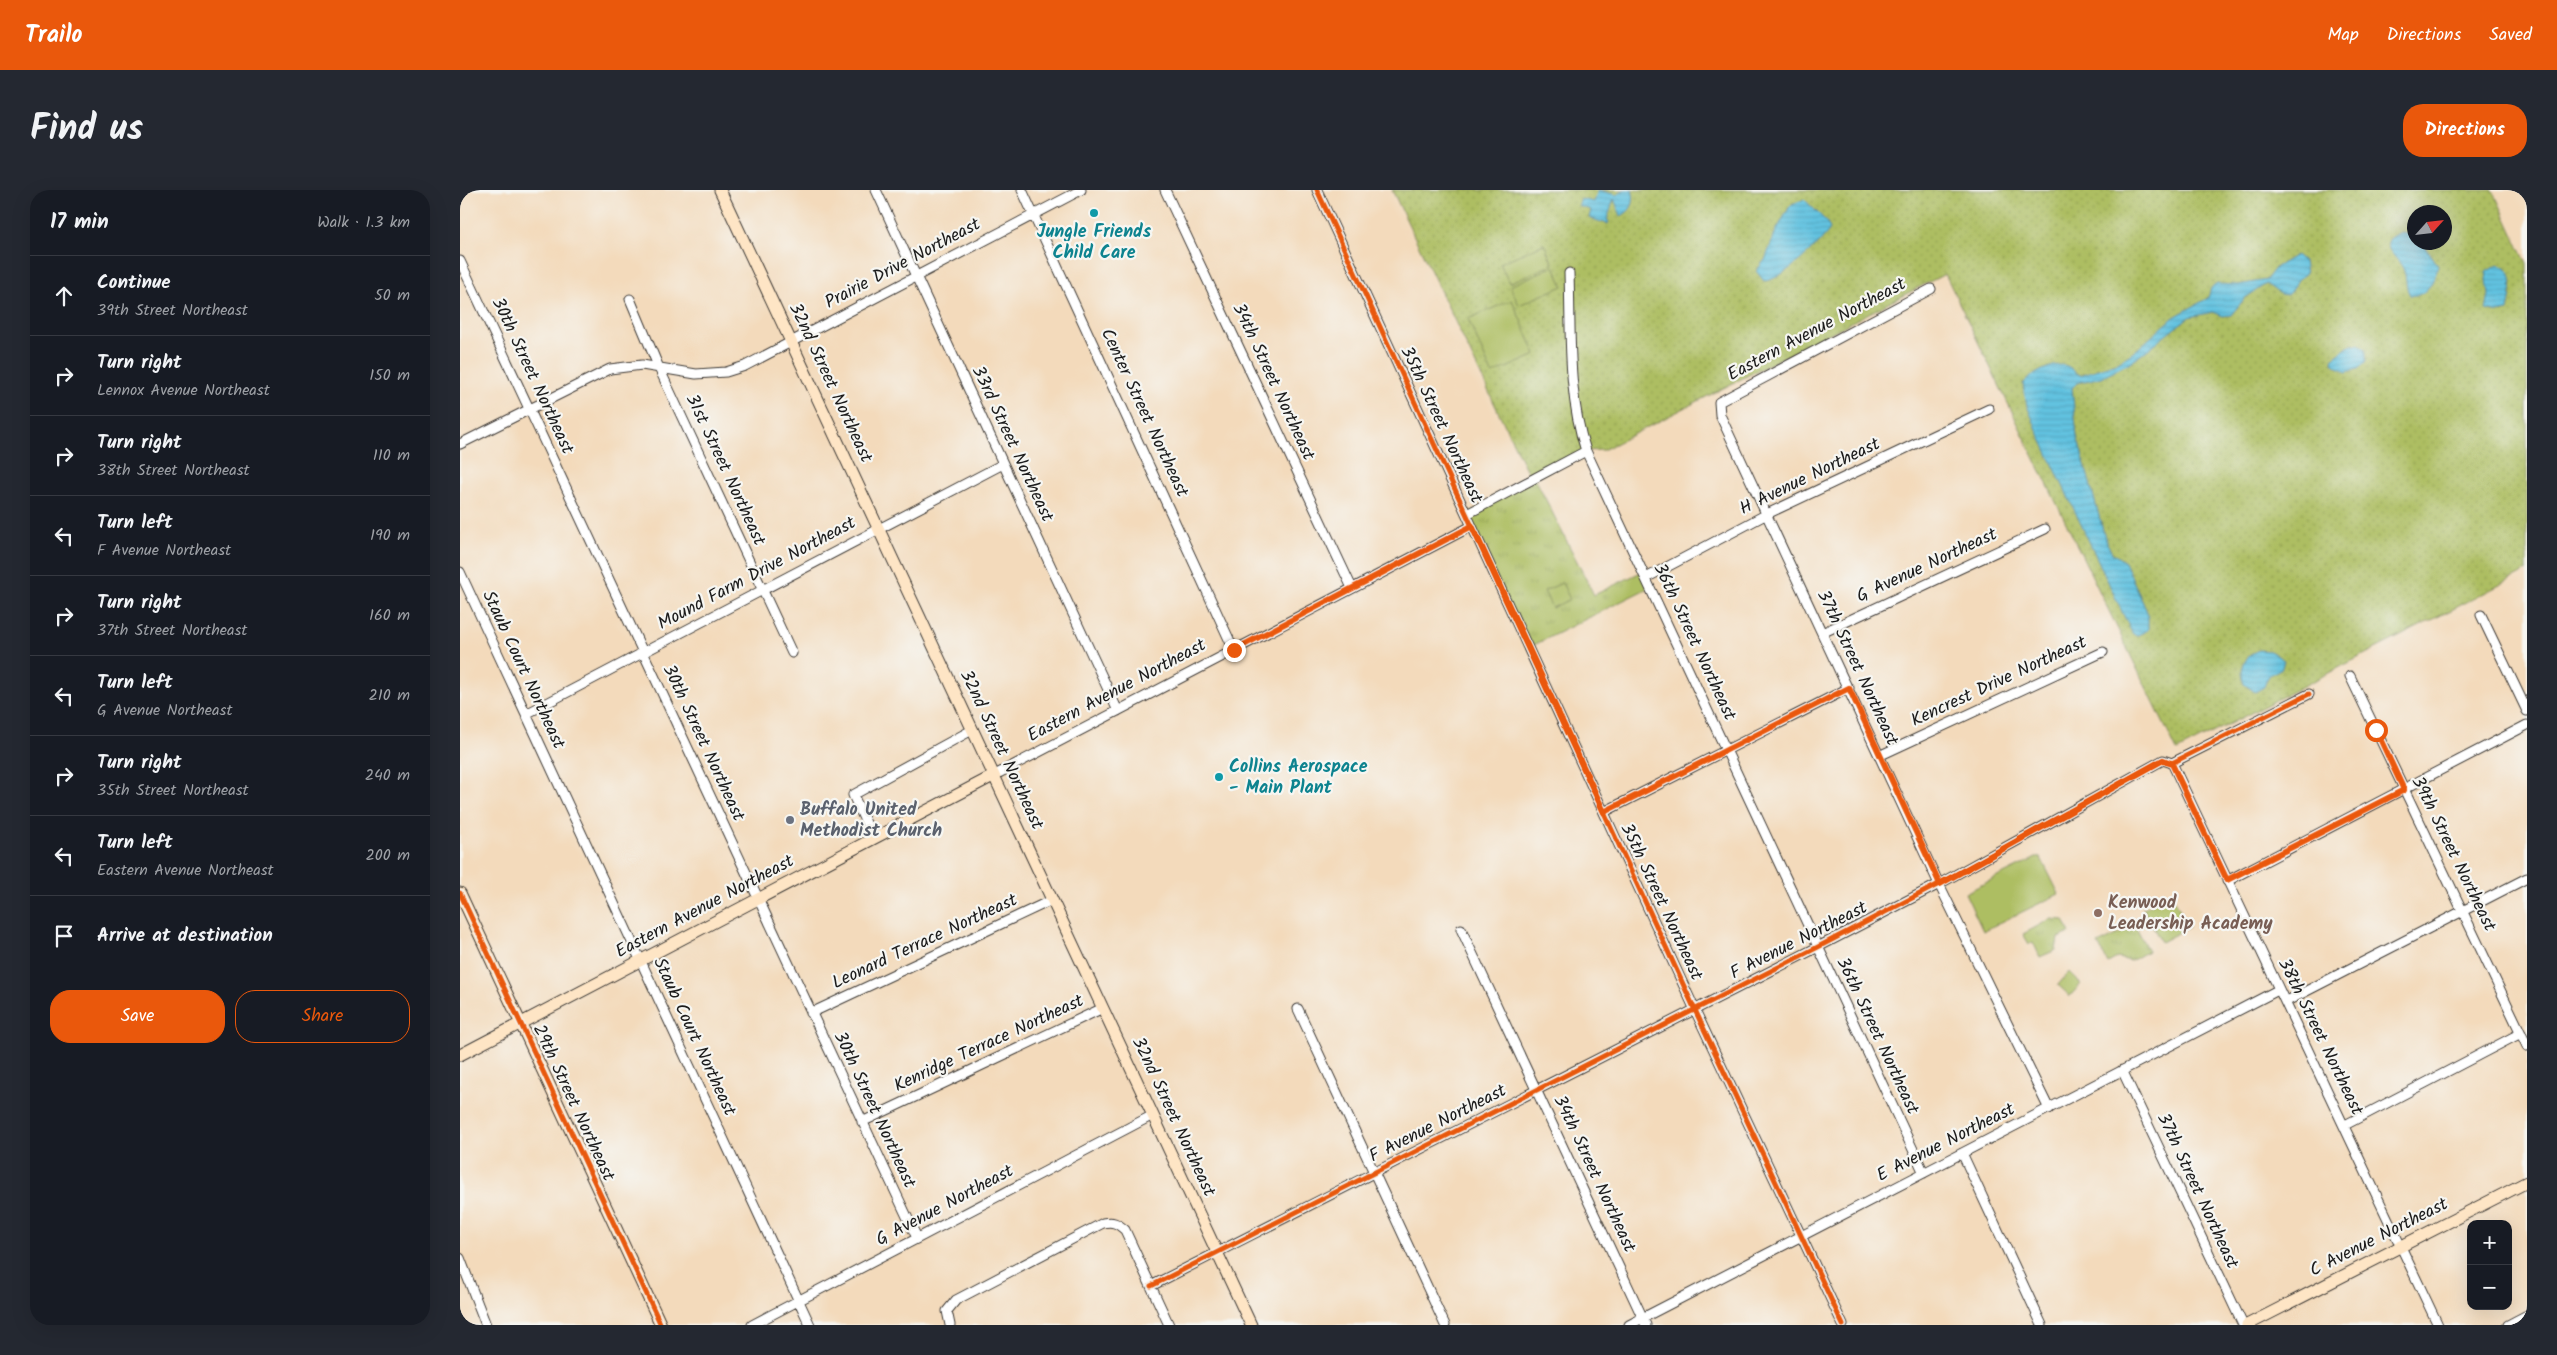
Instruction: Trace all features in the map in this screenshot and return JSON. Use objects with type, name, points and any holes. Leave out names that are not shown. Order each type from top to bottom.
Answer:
[{"type":"main road","name":"32nd Street Northeast","points":[[720,190],[993,776],[1252,1325]]},
{"type":"main road","name":"Eastern Avenue Northeast","points":[[460,1055],[993,776]]},
{"type":"main road","name":"29th Street Northeast","points":[[460,893],[661,1325]]},
{"type":"main road","name":"C Avenue Northeast","points":[[2245,1325],[2527,1182]]},
{"type":"street","name":"33rd Street Northeast","points":[[876,190],[1118,711]]},
{"type":"street","name":"Center Street Northeast","points":[[1022,190],[1234,650]]},
{"type":"street","name":"Prairie Drive Northeast","points":[[460,444],[610,370],[642,365],[696,374],[726,372],[744,366],[1081,190]]},
{"type":"street","name":"34th Street Northeast","points":[[1165,190],[1352,588]]},
{"type":"street","name":"35th Street Northeast","points":[[1317,190],[1695,1010],[1844,1325]]},
{"type":"street","name":"30th Street Northeast","points":[[460,261],[917,1238]]},
{"type":"street","name":"36th Street Northeast","points":[[1569,273],[1572,389],[1578,426],[1586,451],[1924,1173]]},
{"type":"street","name":"Eastern Avenue Northeast","points":[[1719,402],[1931,289]]},
{"type":"street","name":"31st Street Northeast","points":[[630,299],[659,368],[792,653]]},
{"type":"street","name":"37th Street Northeast","points":[[1719,402],[1720,415],[1940,884],[2049,1109]]},
{"type":"street","name":"H Avenue Northeast","points":[[1646,578],[1767,514],[1989,409]]},
{"type":"street","points":[[1467,514],[1586,451]]},
{"type":"street","name":"Mound Farm Drive Northeast","points":[[526,714],[1003,464]]},
{"type":"street","name":"Eastern Avenue Northeast","points":[[993,776],[1472,526]]},
{"type":"street","name":"G Avenue Northeast","points":[[1822,633],[2045,529]]},
{"type":"street","name":"Staub Court Northeast","points":[[460,572],[810,1325]]},
{"type":"street","points":[[2481,615],[2527,711]]},
{"type":"street","name":"Kencrest Drive Northeast","points":[[1880,755],[2103,652]]},
{"type":"street","name":"39th Street Northeast","points":[[2350,676],[2527,1046]]},
{"type":"street","points":[[1604,812],[1849,688]]},
{"type":"street","name":"F Avenue Northeast","points":[[1151,1286],[1375,1174],[1940,884],[2163,760],[2172,764],[2309,694]]},
{"type":"street","points":[[2227,880],[2527,725]]},
{"type":"street","points":[[874,838],[853,795],[972,730]]},
{"type":"street","name":"38th Street Northeast","points":[[2172,764],[2278,990],[2345,1125],[2438,1325]]},
{"type":"street","points":[[2285,1002],[2527,878]]},
{"type":"street","name":"Leonard Terrace Northeast","points":[[811,1013],[1052,900]]},
{"type":"street","name":"34th Street Northeast","points":[[1461,929],[1644,1322]]},
{"type":"street","name":"E Avenue Northeast","points":[[1629,1325],[1644,1322],[1802,1236],[2278,990]]},
{"type":"street","name":"Kenridge Terrace Northeast","points":[[862,1122],[1103,1008]]},
{"type":"street","points":[[1298,1009],[1445,1325]]},
{"type":"street","points":[[2345,1125],[2520,1033]]},
{"type":"street","name":"37th Street Northeast","points":[[2122,1070],[2245,1325]]},
{"type":"street","name":"G Avenue Northeast","points":[[752,1325],[800,1302],[917,1238],[1153,1115]]},
{"type":"street","points":[[1962,1153],[2042,1325]]},
{"type":"street","points":[[950,1325],[947,1311],[956,1300],[1103,1223],[1118,1224],[1125,1230],[1169,1325]]},
{"type":"street","points":[[460,1258],[486,1325]]},
{"type":"street","points":[[2508,1325],[2527,1315]]},
{"type":"green space","points":[[1392,190],[2493,190],[2527,264],[2527,571],[2177,751],[1945,274],[1603,450],[1586,451],[1531,480]]},
{"type":"green space","points":[[1544,244],[1553,264],[1509,283],[1500,263]]},
{"type":"green space","points":[[1554,266],[1563,286],[1519,305],[1510,286]]},
{"type":"green space","points":[[1512,300],[1536,355],[1492,374],[1468,319]]},
{"type":"green space","points":[[1535,478],[1594,595],[1643,571],[1650,587],[1528,648],[1467,514]]},
{"type":"green space","points":[[1562,583],[1570,599],[1552,608],[1544,591]]},
{"type":"green space","points":[[2040,856],[2059,894],[1983,931],[1965,893]]},
{"type":"green space","points":[[2171,893],[2189,927],[2161,942],[2143,908]]},
{"type":"green space","points":[[2051,919],[2064,920],[2070,933],[2058,938],[2056,950],[2040,957],[2033,942],[2029,944],[2023,934]]},
{"type":"green space","points":[[2135,926],[2148,951],[2131,961],[2117,958],[2108,963],[2098,944]]},
{"type":"green space","points":[[2069,972],[2081,984],[2070,996],[2058,985]]},
{"type":"water","points":[[1598,190],[1617,195],[1624,190],[1632,190],[1634,198],[1632,205],[1621,216],[1614,199],[1607,220],[1609,221],[1608,224],[1589,218],[1591,210],[1578,206],[1581,199],[1594,202]]},
{"type":"water","points":[[1804,199],[1827,222],[1830,229],[1790,269],[1764,281],[1756,271],[1765,260],[1776,231],[1790,206]]},
{"type":"water","points":[[2402,232],[2407,234],[2407,250],[2428,250],[2438,265],[2435,276],[2426,291],[2421,294],[2410,295],[2407,289],[2404,271],[2388,245],[2393,236]]},
{"type":"water","points":[[2296,255],[2304,262],[2306,273],[2287,295],[2280,294],[2266,284],[2245,298],[2231,315],[2223,316],[2213,312],[2189,317],[2133,361],[2101,377],[2077,383],[2072,388],[2077,436],[2106,541],[2112,553],[2125,562],[2148,614],[2148,630],[2136,636],[2132,633],[2041,439],[2027,406],[2023,384],[2037,373],[2056,365],[2067,366],[2080,375],[2116,363],[2134,352],[2174,317],[2208,298],[2211,288],[2217,284],[2238,285],[2266,280],[2276,267]]},
{"type":"water","points":[[2498,265],[2505,267],[2509,271],[2512,284],[2508,311],[2499,313],[2486,310],[2489,295],[2486,272]]},
{"type":"water","points":[[2352,344],[2359,344],[2366,349],[2366,362],[2358,369],[2346,372],[2334,364],[2332,359]]},
{"type":"water","points":[[2259,650],[2270,651],[2284,660],[2282,668],[2270,674],[2264,687],[2255,692],[2244,684],[2242,673],[2246,659]]},
{"type":"cycle path","points":[[1317,190],[1695,1010],[1843,1325]]},
{"type":"cycle path","points":[[1151,1286],[1818,947],[1939,884],[2163,760],[2172,763],[2309,694]]},
{"type":"cycle path","points":[[460,893],[661,1325]]},
{"type":"place","name":"Jungle Friends Child Care","points":[[1094,213]]},
{"type":"place","name":"Collins Aerospace - Main Plant","points":[[1219,777]]},
{"type":"place","name":"Buffalo United Methodist Church","points":[[790,820]]},
{"type":"place","name":"Kenwood Leadership Academy","points":[[2098,913]]},
{"type":"route","points":[[1234,650],[1472,526],[1604,812],[1849,688],[1940,884],[2163,760],[2172,764],[2227,880],[2404,790],[2376,730]]}]
